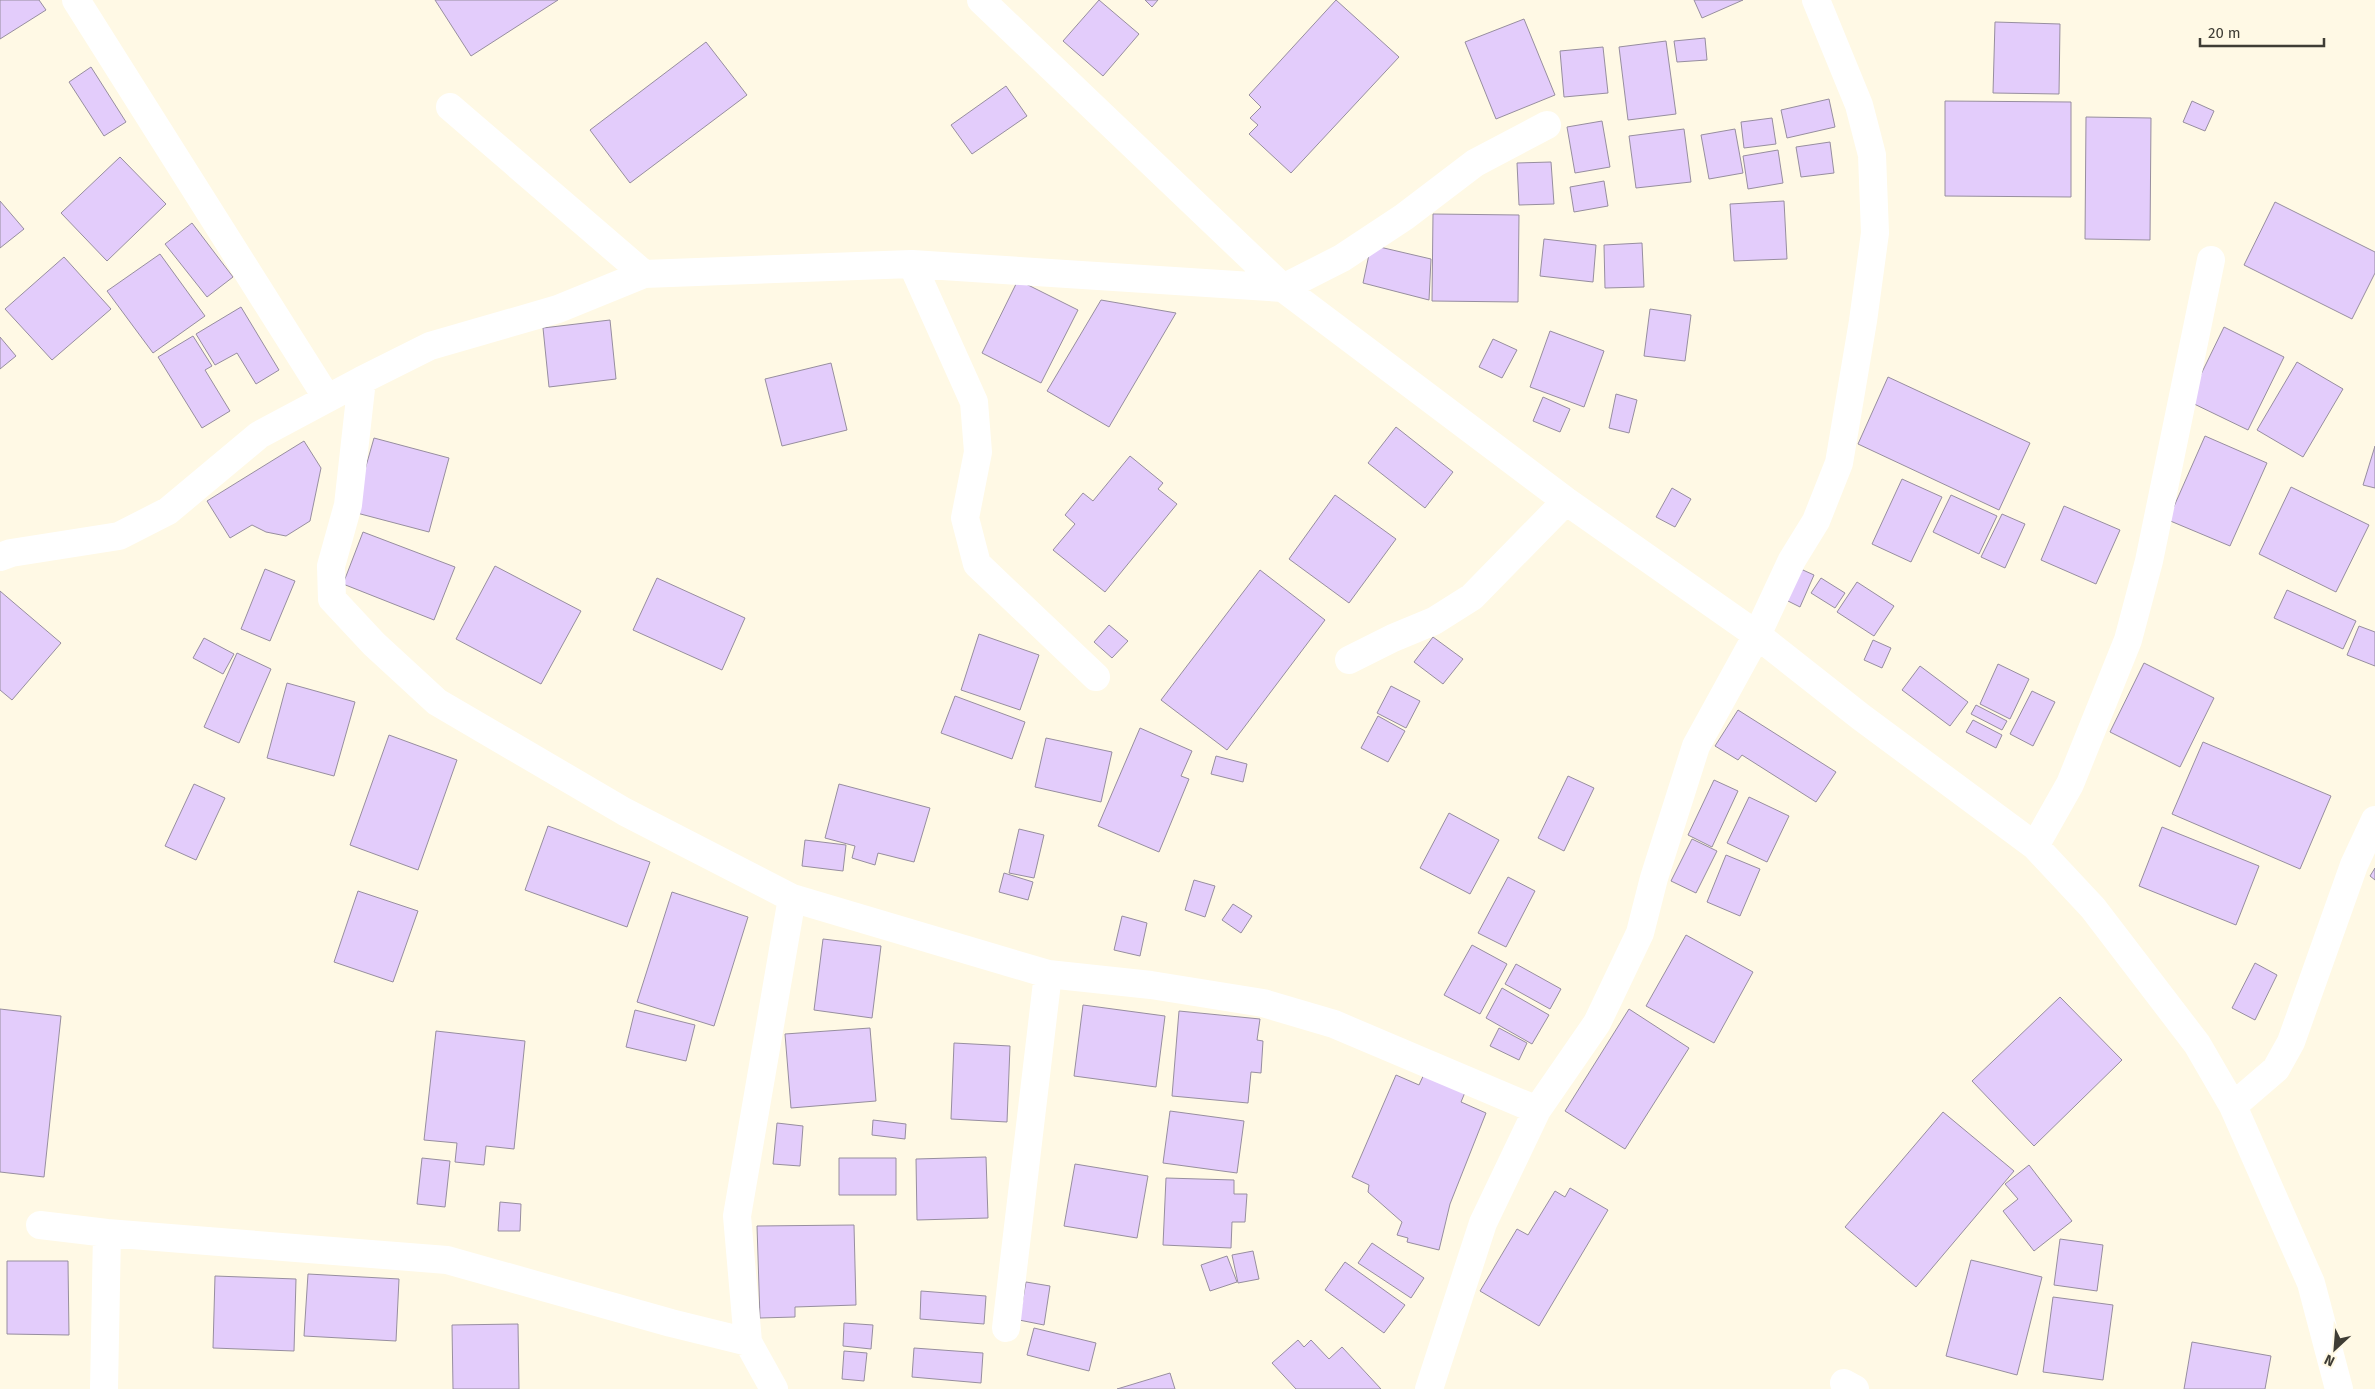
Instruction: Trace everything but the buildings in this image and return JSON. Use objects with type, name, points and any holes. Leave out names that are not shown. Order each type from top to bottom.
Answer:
[{"type":"street","points":[[76,0],[327,398]]},
{"type":"street","points":[[981,0],[1283,288],[1566,501],[1757,635],[1861,717],[2035,846],[2093,908],[2197,1044],[2233,1106],[2311,1283],[2339,1389]]},
{"type":"street","points":[[1429,1389],[1483,1223],[1537,1110],[1597,1023],[1640,933],[1654,878],[1696,746],[1757,635],[1792,560],[1816,521],[1839,463],[1863,321],[1874,233],[1872,154],[1859,105],[1816,0]]},
{"type":"street","points":[[450,107],[644,274]]},
{"type":"street","points":[[0,557],[11,553],[119,536],[168,511],[259,435],[430,346],[558,309],[644,274],[912,264],[1283,288],[1342,258],[1368,242],[1475,163],[1548,125]]},
{"type":"street","points":[[2035,846],[2070,784],[2128,640],[2149,561],[2211,260]]},
{"type":"street","points":[[912,264],[974,402],[978,452],[965,518],[977,564],[1096,677]]},
{"type":"street","points":[[362,380],[348,506],[331,566],[332,599],[374,644],[437,702],[624,812],[792,898],[1048,974],[1151,985],[1263,1003],[1334,1024],[1537,1110]]},
{"type":"street","points":[[1349,660],[1393,638],[1434,621],[1472,597],[1566,501]]},
{"type":"street","points":[[2233,1106],[2276,1069],[2291,1042],[2354,865],[2375,820]]},
{"type":"street","points":[[774,1389],[748,1342],[737,1216],[792,898]]},
{"type":"street","points":[[1006,1328],[1048,974]]},
{"type":"street","points":[[40,1225],[107,1233],[447,1260],[671,1323],[748,1342]]},
{"type":"street","points":[[104,1389],[107,1233]]}]
